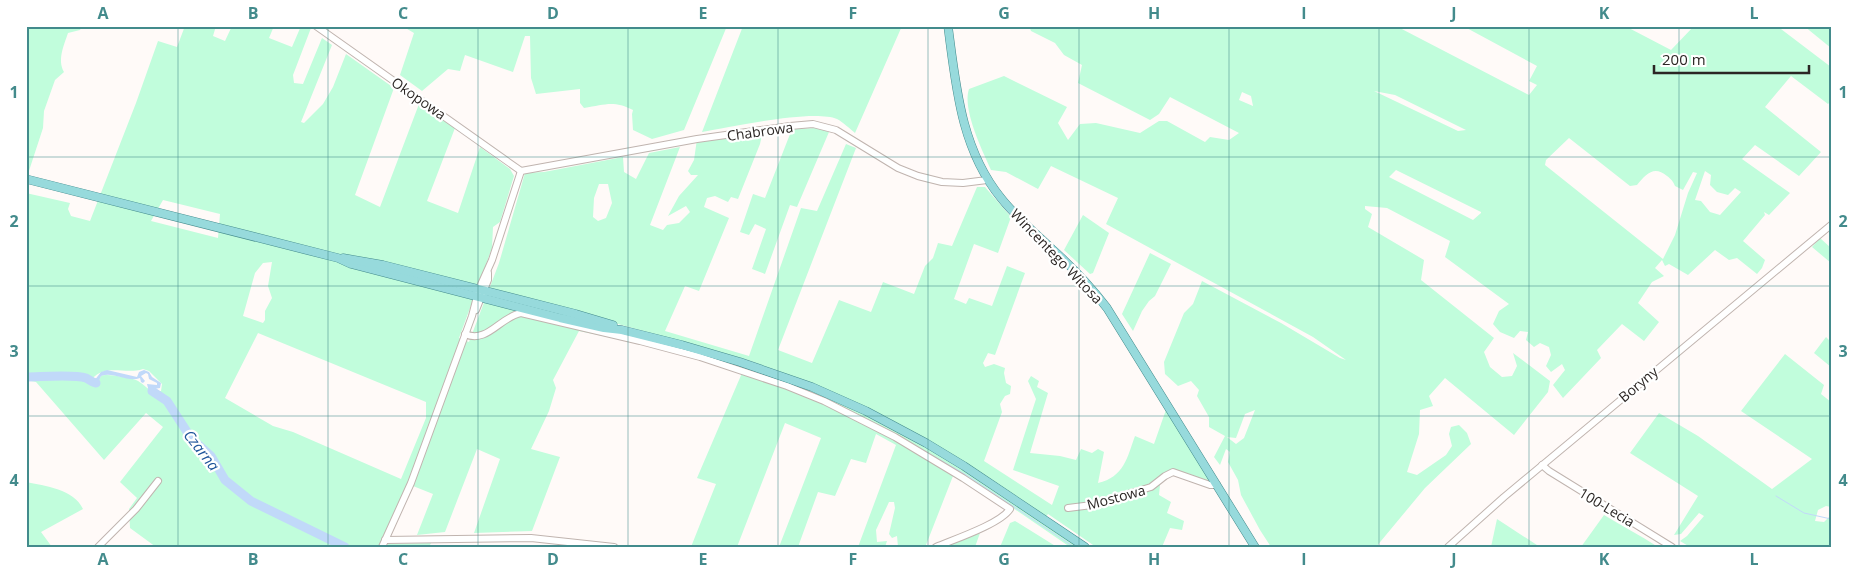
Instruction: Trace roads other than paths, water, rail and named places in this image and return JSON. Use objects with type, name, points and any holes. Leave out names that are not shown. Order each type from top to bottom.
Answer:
[{"type":"main road","name":"Wincentego Witosa","points":[[948,26],[957,92],[965,131],[976,159],[988,180],[1002,200],[1020,220],[1054,250],[1107,308],[1255,547]]},
{"type":"main road","points":[[26,179],[338,258],[349,258],[383,265],[604,328],[622,330],[740,362],[812,387],[866,411],[926,443],[964,466],[1085,547]]},
{"type":"street","name":"Okopowa","points":[[316,26],[521,171]]},
{"type":"street","name":"Chabrowa","points":[[521,171],[697,140],[813,124],[836,130],[898,168],[918,176],[942,182],[963,183],[988,180]]},
{"type":"street","points":[[521,171],[488,272],[488,280],[480,294],[411,483],[384,543],[531,538],[614,547]]},
{"type":"street","name":"Boryny","points":[[1448,547],[1542,465],[1831,225]]},
{"type":"street","points":[[465,334],[481,337],[510,316],[521,313],[640,341],[742,370],[824,401],[895,437],[964,478],[1010,509],[1002,517],[983,527],[936,547]]},
{"type":"street","name":"100-Lecia","points":[[1542,465],[1672,547]]},
{"type":"street","name":"Mostowa","points":[[1068,508],[1092,505],[1151,487],[1173,472],[1210,485],[1217,485]]},
{"type":"street","points":[[98,547],[136,508],[158,481]]},
{"type":"water","points":[[107,370],[137,377],[139,372],[144,370],[149,372],[152,377],[161,383],[160,388],[154,389],[161,398],[149,392],[147,384],[157,385],[157,383],[149,379],[146,373],[141,376],[145,381],[143,383],[140,378],[130,379],[106,375],[101,376],[97,385],[90,383],[86,378],[94,381],[101,372]]},
{"type":"waterway","name":"Czarna","points":[[26,377],[74,376],[86,378],[96,383]]},
{"type":"waterway","name":"Czarna","points":[[152,391],[167,401],[191,438],[211,456],[225,480],[251,501],[345,547]]},
{"type":"waterway","points":[[868,420],[894,433]]},
{"type":"waterway","points":[[897,435],[968,476],[1074,547]]},
{"type":"waterway","points":[[1776,496],[1804,513],[1831,519]]}]
